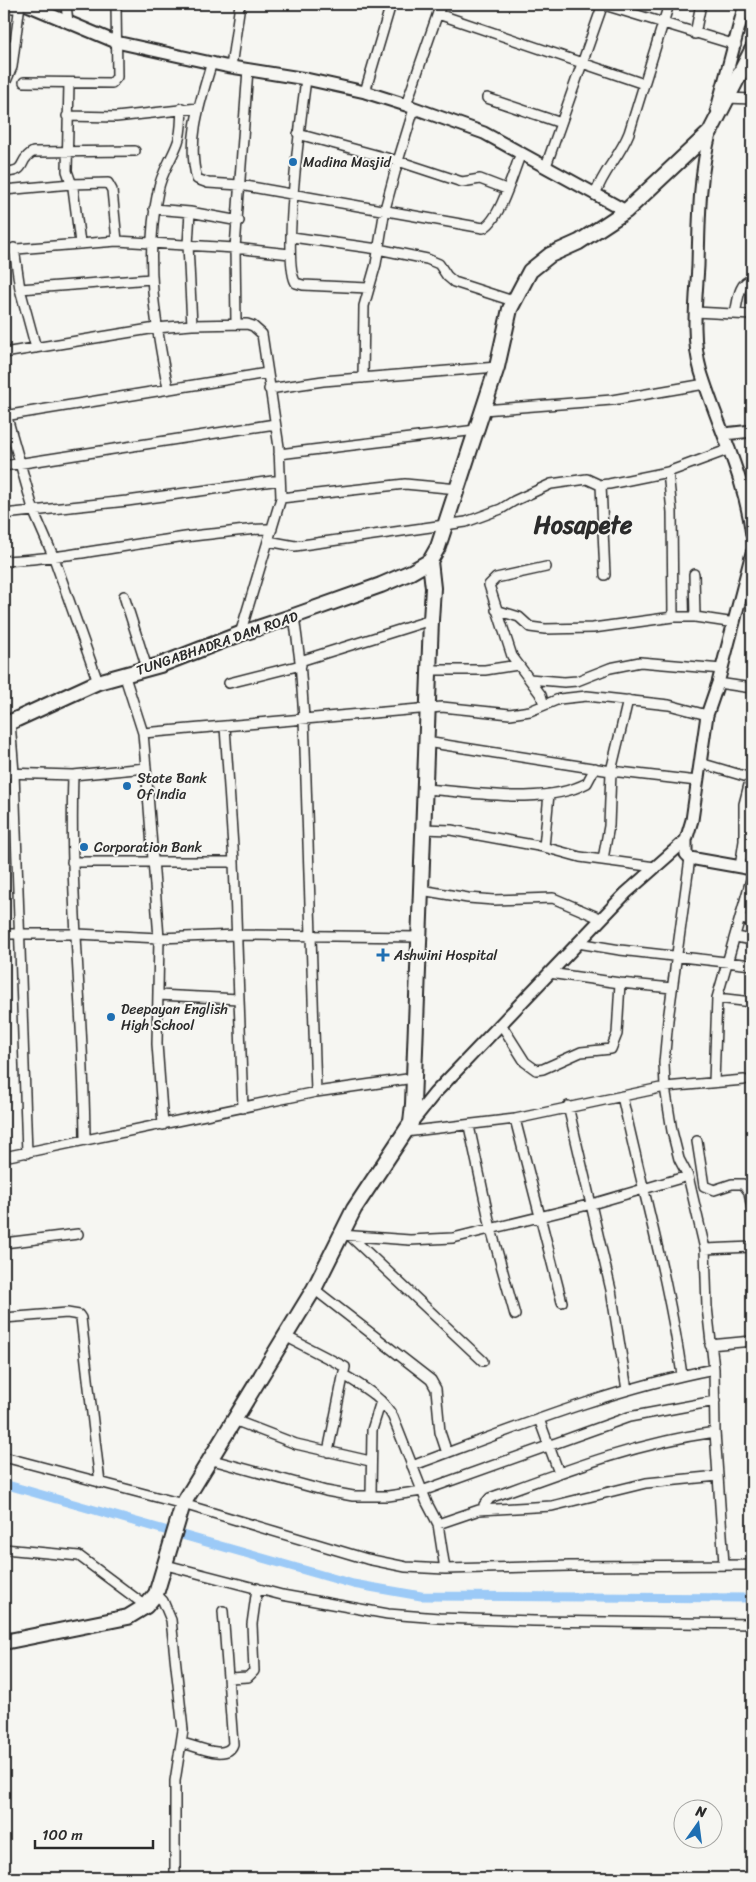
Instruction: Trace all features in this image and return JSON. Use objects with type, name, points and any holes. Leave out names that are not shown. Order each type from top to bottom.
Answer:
[{"type":"main road","points":[[4,1642],[128,1617],[146,1606],[156,1594],[181,1507],[314,1289],[345,1235],[354,1210],[408,1127],[414,1078],[424,829],[432,620],[430,561],[438,547],[446,525],[483,410],[496,367],[507,316],[530,271],[550,255],[579,242],[626,211],[710,132],[752,50]]},
{"type":"main road","name":"TUNGABHADRA DAM ROAD","points":[[7,723],[98,682],[147,668],[381,585],[411,572],[430,561]]},
{"type":"street","points":[[66,4],[68,23]]},
{"type":"street","points":[[24,82],[112,83],[115,81],[117,77],[116,4]]},
{"type":"street","points":[[232,67],[240,4]]},
{"type":"street","points":[[365,92],[391,4]]},
{"type":"street","points":[[363,378],[363,313],[368,288],[410,107],[441,4]]},
{"type":"street","points":[[546,166],[602,4],[736,45]]},
{"type":"street","points":[[595,195],[603,174],[609,169],[614,158],[621,153],[669,4]]},
{"type":"street","points":[[695,34],[701,4]]},
{"type":"street","points":[[745,4],[736,45],[710,132],[700,202],[695,326],[700,370],[730,449],[751,516],[752,536]]},
{"type":"street","points":[[4,86],[12,67],[21,5]]},
{"type":"street","points":[[4,8],[21,5],[41,8],[68,23],[116,42],[232,67],[306,79],[365,92],[484,133],[626,211]]},
{"type":"street","points":[[438,14],[644,84]]},
{"type":"street","points":[[4,45],[15,45]]},
{"type":"street","points":[[212,62],[198,108],[194,138],[197,179],[208,184],[240,185],[294,196],[386,209],[488,228],[521,153]]},
{"type":"street","points":[[236,323],[235,248],[239,221],[248,69]]},
{"type":"street","points":[[306,79],[298,134],[290,254],[292,276],[296,283],[303,285],[368,288]]},
{"type":"street","points":[[69,83],[67,171],[71,184],[80,243]]},
{"type":"street","points":[[487,98],[561,123]]},
{"type":"street","points":[[727,98],[752,99]]},
{"type":"street","points":[[67,116],[116,117],[182,108],[198,108]]},
{"type":"street","points":[[168,388],[156,328],[151,279],[154,209],[160,181],[179,139],[182,108]]},
{"type":"street","points":[[298,134],[398,160],[462,182],[480,179],[506,189]]},
{"type":"street","points":[[4,172],[18,171],[26,157],[33,152],[135,151]]},
{"type":"street","points":[[4,190],[105,182],[111,186],[117,241]]},
{"type":"street","points":[[154,209],[190,212],[239,221]]},
{"type":"street","points":[[190,212],[188,245],[192,325]]},
{"type":"street","points":[[292,237],[378,249],[434,261],[454,282],[513,301]]},
{"type":"street","points":[[4,250],[117,241],[235,248],[290,254]]},
{"type":"street","points":[[14,248],[20,289],[36,348]]},
{"type":"street","points":[[20,289],[151,279]]},
{"type":"street","points":[[735,314],[741,288],[748,281],[752,280]]},
{"type":"street","points":[[696,312],[752,315]]},
{"type":"street","points":[[4,353],[156,328],[192,325],[236,323],[253,326],[262,334],[279,454],[281,498],[240,634]]},
{"type":"street","points":[[269,389],[323,381],[496,367]]},
{"type":"street","points":[[98,682],[54,558],[34,512],[22,465],[5,413],[267,372]]},
{"type":"street","points":[[483,410],[612,400],[705,384]]},
{"type":"street","points":[[4,466],[22,465],[275,424]]},
{"type":"street","points":[[279,454],[476,430]]},
{"type":"street","points":[[724,434],[752,431]]},
{"type":"street","points":[[268,541],[295,546],[466,522],[551,484],[587,479],[601,485],[668,472],[730,449]]},
{"type":"street","points":[[668,472],[672,512],[673,617]]},
{"type":"street","points":[[4,514],[34,512],[280,480]]},
{"type":"street","points":[[281,498],[405,484],[458,489]]},
{"type":"street","points":[[601,485],[605,575]]},
{"type":"street","points":[[4,561],[54,558],[138,542],[251,528],[272,529]]},
{"type":"street","points":[[752,553],[735,623],[707,715],[692,820],[686,840],[686,854],[690,858],[752,869]]},
{"type":"street","points":[[544,705],[530,679],[512,656],[490,591],[491,580],[546,567]]},
{"type":"street","points":[[694,574],[695,616]]},
{"type":"street","points":[[124,596],[147,668]]},
{"type":"street","points":[[496,610],[519,617],[530,627],[544,630],[593,628],[673,617],[695,616],[735,623]]},
{"type":"street","points":[[294,616],[304,718],[316,1092]]},
{"type":"street","points":[[230,683],[300,663],[432,620]]},
{"type":"street","points":[[530,679],[564,682],[577,681],[632,662],[722,669]]},
{"type":"street","points":[[429,670],[485,670],[518,665]]},
{"type":"street","points":[[124,674],[143,733],[159,938],[157,1044],[163,1125]]},
{"type":"street","points":[[718,683],[752,688]]},
{"type":"street","points":[[143,733],[442,707],[510,714],[530,711],[572,697],[628,700],[669,706],[707,715]]},
{"type":"street","points":[[603,859],[609,826],[611,771],[628,700]]},
{"type":"street","points":[[7,723],[14,773],[27,1153]]},
{"type":"street","points":[[225,727],[234,862],[243,1108]]},
{"type":"street","points":[[426,742],[611,771],[697,781]]},
{"type":"street","points":[[700,763],[752,776],[744,804],[744,841],[740,867]]},
{"type":"street","points":[[4,773],[73,775],[146,768]]},
{"type":"street","points":[[425,789],[512,795],[549,794],[587,783],[594,768]]},
{"type":"street","points":[[73,775],[72,862],[77,934],[85,1139]]},
{"type":"street","points":[[544,847],[549,794]]},
{"type":"street","points":[[424,829],[451,830],[544,847],[580,857],[655,867]]},
{"type":"street","points":[[408,1127],[435,1093],[549,972],[655,867],[686,840]]},
{"type":"street","points":[[690,858],[672,988],[664,1063],[665,1087],[672,1131],[679,1159],[688,1176],[705,1250],[710,1345],[714,1369],[715,1432],[724,1564]]},
{"type":"street","points":[[72,862],[234,862]]},
{"type":"street","points":[[714,1082],[717,998],[752,876]]},
{"type":"street","points":[[421,890],[468,898],[494,900],[553,898],[602,919]]},
{"type":"street","points":[[741,919],[752,921]]},
{"type":"street","points":[[4,934],[77,934],[159,938],[236,935],[419,937]]},
{"type":"street","points":[[736,937],[752,940]]},
{"type":"street","points":[[578,943],[752,965]]},
{"type":"street","points":[[549,972],[620,984],[672,988]]},
{"type":"street","points":[[501,1024],[525,1062],[536,1070],[543,1069],[581,1052],[611,1049],[617,1034],[620,984]]},
{"type":"street","points":[[158,995],[239,999]]},
{"type":"street","points":[[717,998],[752,1002]]},
{"type":"street","points":[[4,1157],[316,1092],[414,1078]]},
{"type":"street","points":[[408,1127],[469,1126],[515,1119],[568,1106],[665,1087],[744,1080]]},
{"type":"street","points":[[622,1096],[642,1189],[668,1288],[682,1375]]},
{"type":"street","points":[[568,1106],[611,1290],[627,1390]]},
{"type":"street","points":[[515,1119],[562,1302]]},
{"type":"street","points":[[469,1126],[491,1229],[514,1315]]},
{"type":"street","points":[[697,1141],[704,1186],[714,1190],[732,1184],[743,1184],[749,1192],[752,1209]]},
{"type":"street","points":[[345,1235],[432,1240],[453,1238],[540,1215],[592,1204],[688,1176]]},
{"type":"street","points":[[4,1243],[78,1234]]},
{"type":"street","points":[[345,1235],[483,1361]]},
{"type":"street","points":[[705,1250],[752,1247]]},
{"type":"street","points":[[314,1289],[431,1380],[436,1389],[440,1432],[447,1453]]},
{"type":"street","points":[[4,1318],[67,1313],[79,1315],[81,1318],[100,1483]]},
{"type":"street","points":[[285,1336],[342,1364],[346,1370],[328,1452]]},
{"type":"street","points":[[710,1345],[752,1341]]},
{"type":"street","points":[[412,1466],[539,1419],[627,1390],[682,1375],[714,1369]]},
{"type":"street","points":[[344,1375],[381,1401],[393,1417],[422,1491],[438,1524],[445,1569]]},
{"type":"street","points":[[371,1494],[370,1461],[373,1422],[381,1401]]},
{"type":"street","points":[[209,1459],[326,1492],[353,1496],[371,1494],[388,1496],[422,1491],[629,1417],[715,1401]]},
{"type":"street","points":[[539,1419],[559,1473]]},
{"type":"street","points":[[234,1420],[296,1444],[370,1461]]},
{"type":"street","points":[[484,1509],[486,1502],[490,1498],[608,1455],[661,1440],[715,1432]]},
{"type":"street","points":[[4,1457],[367,1559],[406,1567],[445,1569],[752,1565]]},
{"type":"street","points":[[438,1524],[484,1509],[552,1506],[646,1483],[718,1476]]},
{"type":"street","points":[[4,1549],[79,1556],[108,1580],[146,1606]]},
{"type":"street","points":[[166,1562],[257,1588],[354,1609],[416,1616],[752,1624]]},
{"type":"street","points":[[229,1678],[248,1677],[254,1670],[252,1624],[257,1588]]},
{"type":"street","points":[[156,1594],[166,1606],[171,1620],[183,1730],[174,1790],[175,1878]]},
{"type":"street","points":[[182,1742],[200,1747],[208,1752],[232,1748],[229,1678],[223,1611]]},
{"type":"waterway","points":[[4,1484],[353,1584],[421,1596],[752,1598]]},
{"type":"place","name":"Madina Masjid","points":[[293,162]]},
{"type":"place","name":"State Bank Of India","points":[[127,786]]},
{"type":"place","name":"Corporation Bank","points":[[84,847]]},
{"type":"place","name":"Ashwini Hospital","points":[[383,955]]},
{"type":"place","name":"Deepayan English High School","points":[[111,1017]]},
{"type":"district","name":"Hosapete","points":[[583,525]]}]
